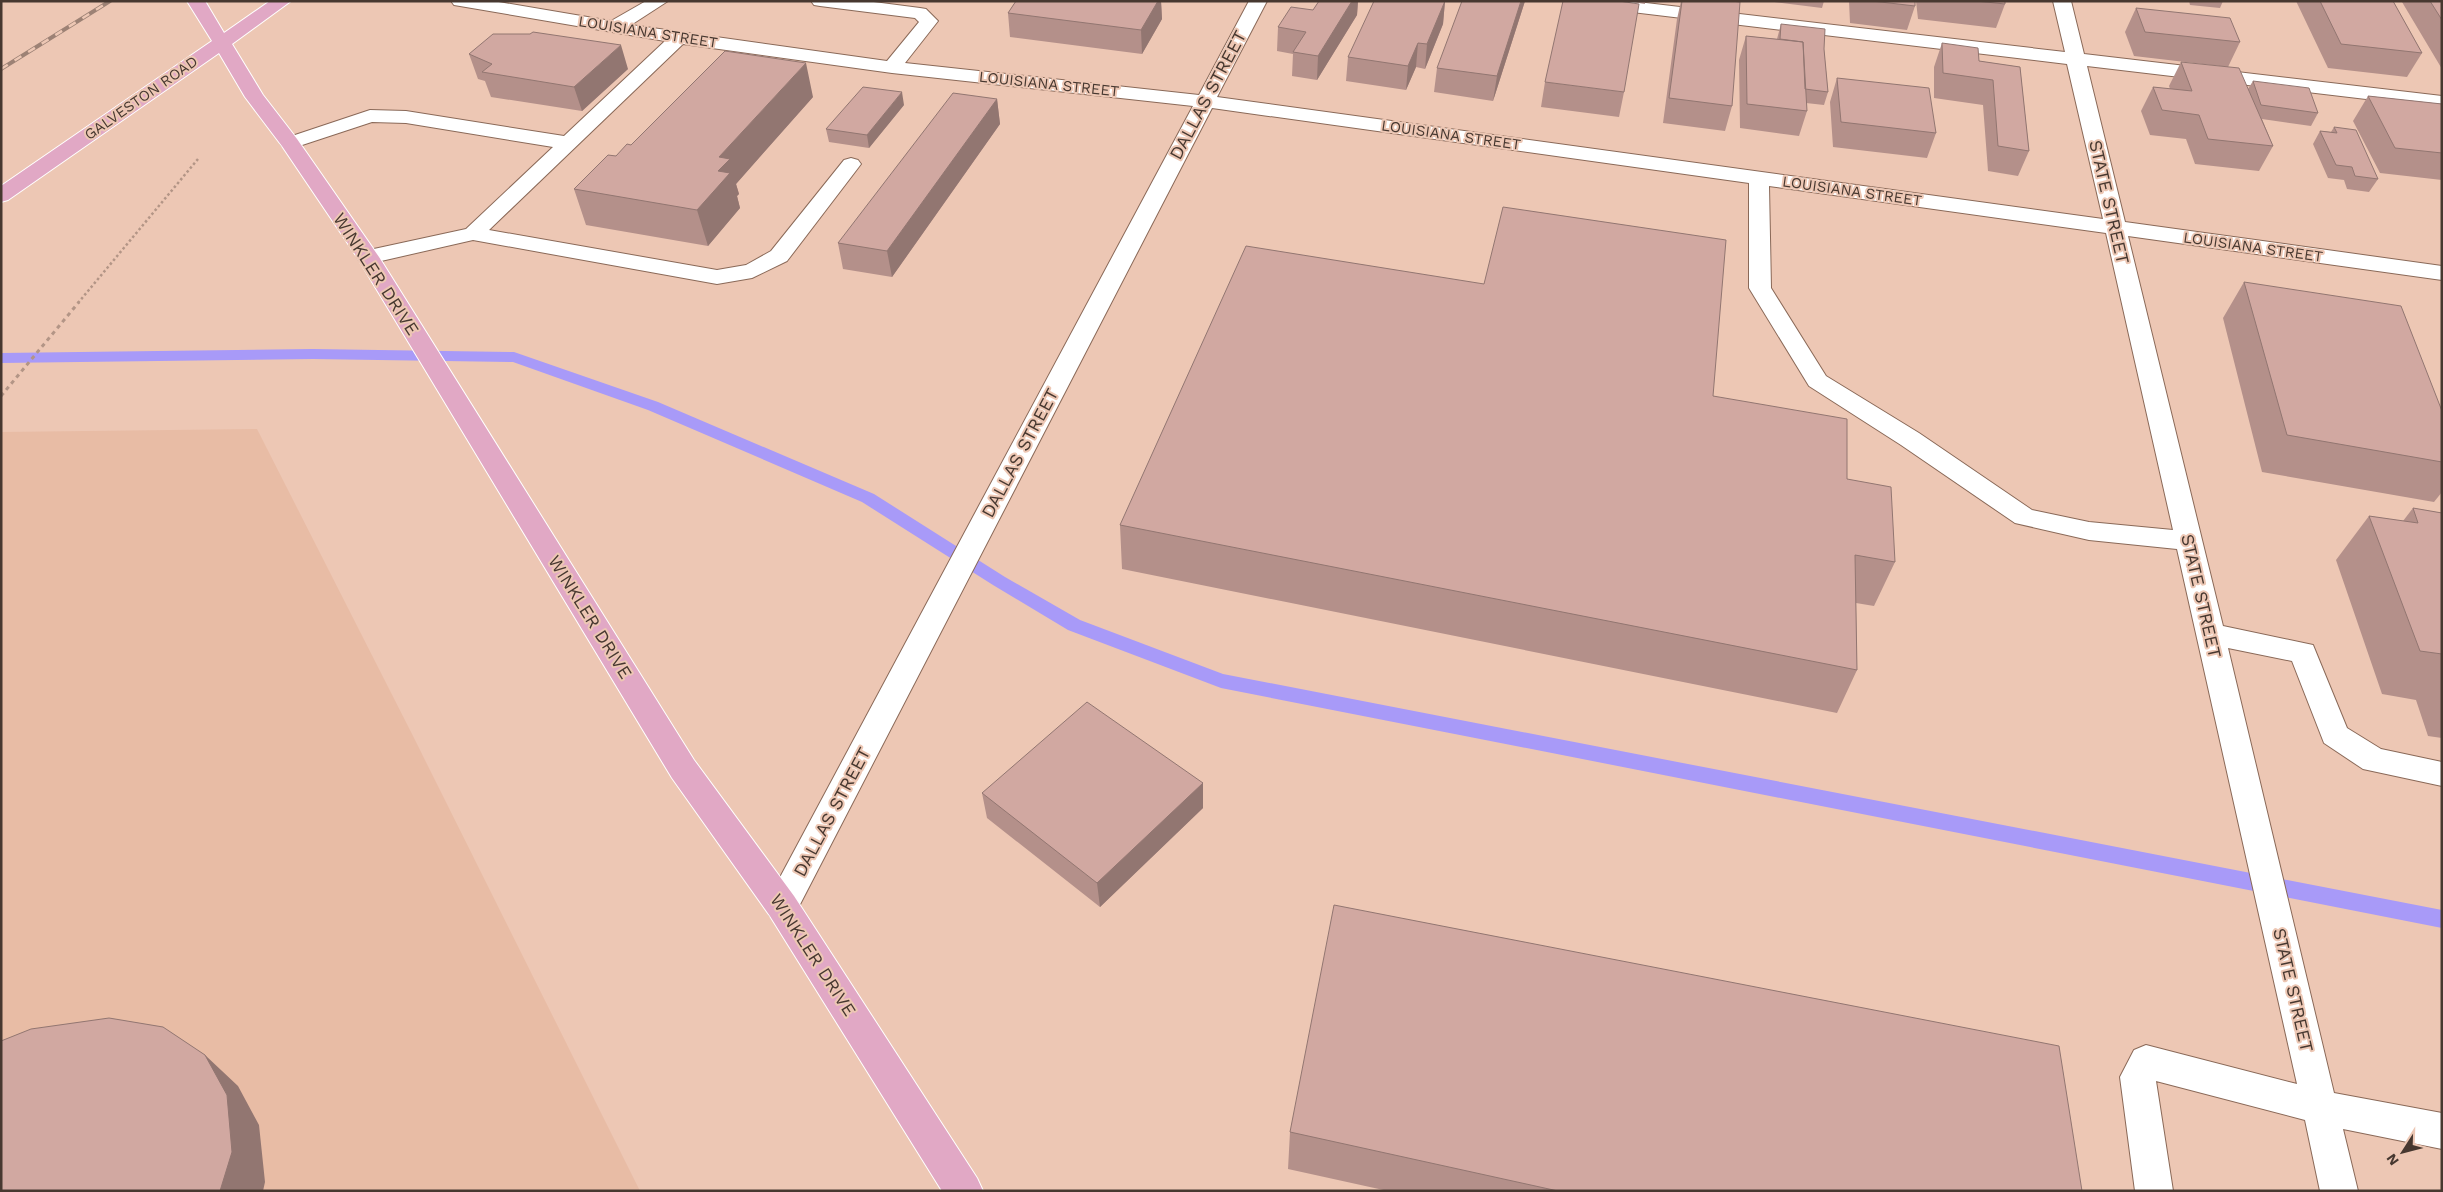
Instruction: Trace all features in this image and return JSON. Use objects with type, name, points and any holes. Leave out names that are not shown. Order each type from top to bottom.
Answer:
[{"type":"main road","name":"WINKLER DRIVE","points":[[196,1],[255,97],[290,143],[368,257],[683,768],[782,906],[964,1191]]},
{"type":"main road","name":"GALVESTON ROAD","points":[[1,196],[282,1]]},
{"type":"street","name":"LOUISIANA STREET","points":[[460,1],[679,38],[892,67],[1205,101],[2442,273]]},
{"type":"street","points":[[614,26],[659,1]]},
{"type":"street","points":[[820,1],[920,13],[929,21],[892,67]]},
{"type":"street","name":"DALLAS STREET","points":[[782,906],[1258,1]]},
{"type":"street","points":[[1582,1],[2442,102]]},
{"type":"street","name":"STATE STREET","points":[[2062,1],[2254,819],[2339,1191]]},
{"type":"street","points":[[473,234],[679,38]]},
{"type":"street","points":[[290,143],[370,116],[406,116],[568,143]]},
{"type":"street","points":[[368,257],[473,234],[717,277],[752,271],[779,256],[851,164]]},
{"type":"street","points":[[1759,178],[1760,288],[1817,381],[1910,439],[2024,517],[2089,531],[2188,541]]},
{"type":"street","points":[[2210,634],[2303,654],[2335,735],[2374,760],[2442,774]]},
{"type":"street","points":[[2154,1191],[2138,1077],[2146,1062],[2320,1107],[2442,1131]]},
{"type":"path","points":[[1,396],[198,158]]},
{"type":"shaded area","points":[[257,429],[412,734],[640,1191],[1,1191],[1,432]]},
{"type":"building","points":[[1016,1],[1158,1],[1141,30],[1008,13]]},
{"type":"building","points":[[1319,1],[1352,1],[1318,56],[1293,52],[1306,32],[1278,27],[1291,7],[1313,10]]},
{"type":"building","points":[[1374,1],[1445,1],[1427,44],[1418,43],[1408,66],[1348,57]]},
{"type":"building","points":[[1462,1],[1521,1],[1497,76],[1437,68]]},
{"type":"building","points":[[1563,1],[1619,1],[1639,4],[1624,92],[1545,82]]},
{"type":"building","points":[[1682,1],[1740,2],[1732,106],[1669,98]]},
{"type":"building","points":[[1872,1],[1915,1],[1915,6]]},
{"type":"building","points":[[1976,1],[2005,1],[2005,4]]},
{"type":"building","points":[[2320,1],[2393,1],[2422,53],[2341,44]]},
{"type":"building","points":[[2430,1],[2442,1],[2442,20]]},
{"type":"building","points":[[2136,8],[2230,18],[2240,42],[2145,32]]},
{"type":"building","points":[[1781,24],[1825,29],[1824,49],[1828,92],[1805,89],[1803,42],[1780,39]]},
{"type":"building","points":[[533,32],[621,45],[574,87],[482,72],[492,64],[469,54],[493,34],[530,34]]},
{"type":"building","points":[[1746,36],[1803,42],[1807,111],[1747,104]]},
{"type":"building","points":[[1942,43],[1978,48],[1979,61],[2020,67],[2029,151],[1998,146],[1993,80],[1943,73]]},
{"type":"building","points":[[725,51],[806,63],[719,157],[730,159],[718,171],[730,173],[697,210],[574,189],[608,155],[616,156],[627,144],[631,145]]},
{"type":"building","points":[[2181,62],[2239,68],[2273,146],[2208,139],[2199,115],[2162,110],[2153,87],[2192,91]]},
{"type":"building","points":[[1837,78],[1929,88],[1936,133],[1841,122]]},
{"type":"building","points":[[2253,81],[2309,88],[2318,113],[2261,105]]},
{"type":"building","points":[[863,87],[902,92],[867,135],[826,129]]},
{"type":"building","points":[[953,93],[997,99],[887,251],[838,243]]},
{"type":"building","points":[[2368,96],[2442,104],[2442,153],[2395,148]]},
{"type":"building","points":[[2334,127],[2356,130],[2378,179],[2355,176],[2352,167],[2336,165],[2320,131],[2337,133]]},
{"type":"building","points":[[1503,207],[1726,240],[1713,396],[1847,419],[1847,479],[1891,487],[1895,562],[1855,555],[1857,670],[1120,525],[1246,246],[1484,284]]},
{"type":"building","points":[[2244,282],[2401,306],[2442,411],[2442,462],[2287,435]]},
{"type":"building","points":[[2413,508],[2442,513],[2442,654],[2420,651],[2369,516],[2418,523]]},
{"type":"building","points":[[1087,702],[1203,783],[1097,883],[982,793]]},
{"type":"building","points":[[1334,905],[2059,1046],[2082,1191],[1558,1191],[1290,1132]]},
{"type":"building","points":[[109,1018],[163,1027],[205,1055],[227,1095],[232,1152],[220,1191],[1,1191],[1,1041],[31,1029]]},
{"type":"waterway","points":[[1,358],[313,354],[514,357],[653,406],[868,498],[999,581],[1074,625],[1221,681],[2442,919]]},
{"type":"railway","points":[[1,69],[110,1]]}]
